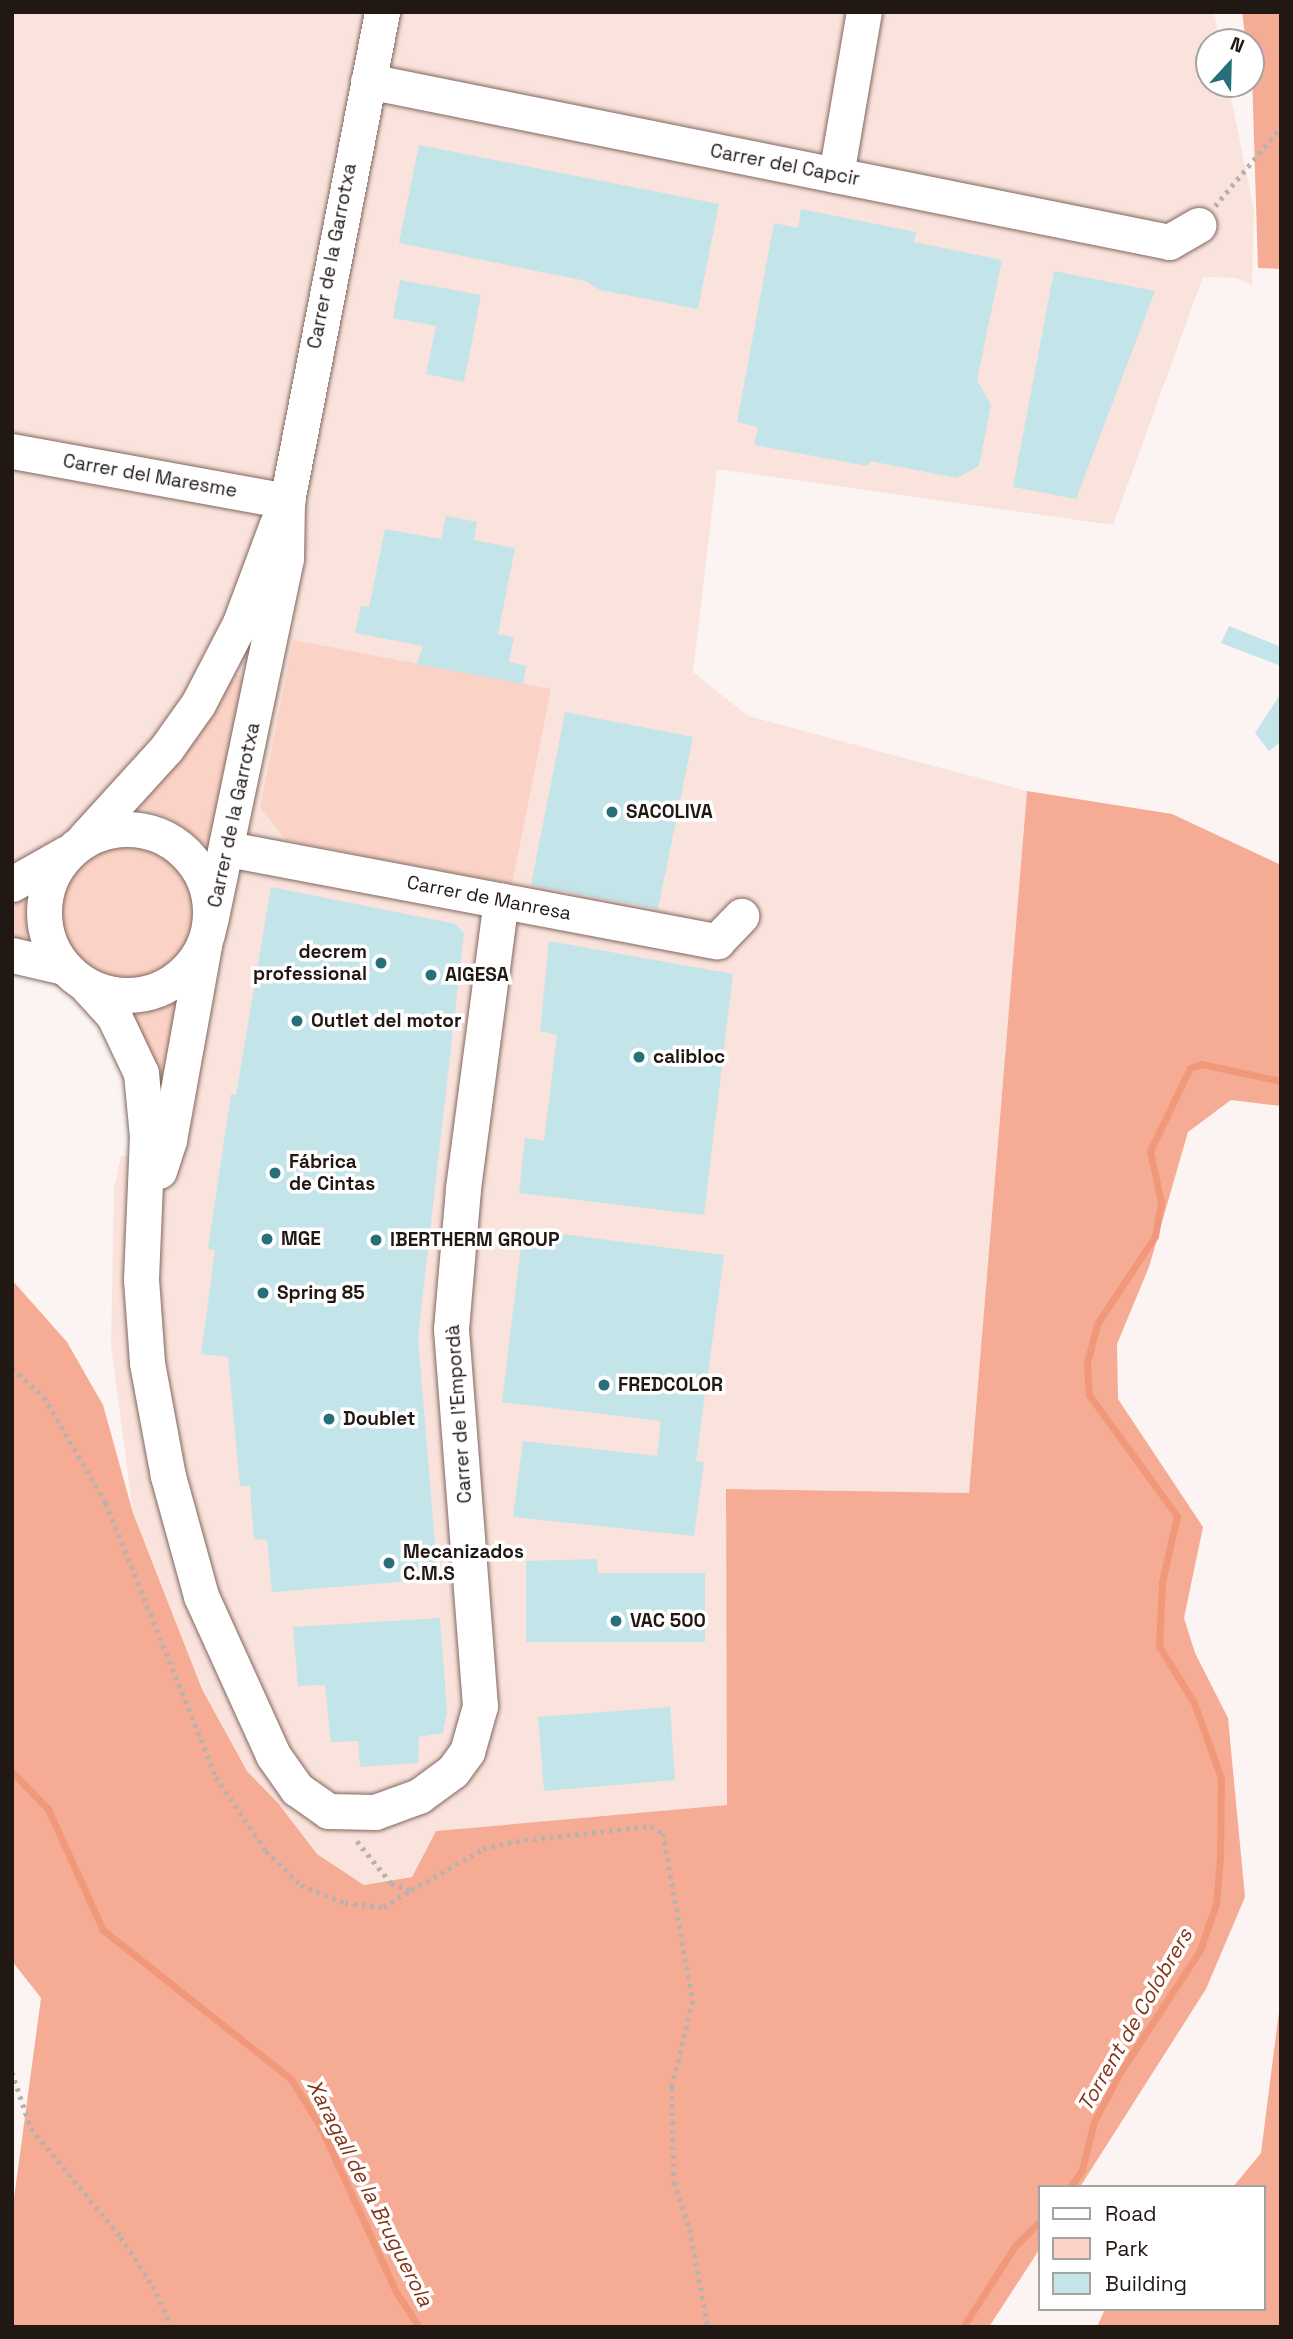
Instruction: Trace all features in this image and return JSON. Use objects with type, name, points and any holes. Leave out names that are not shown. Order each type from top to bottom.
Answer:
[{"type":"street","name":"Carrer de la Garrotxa","points":[[141,1224],[169,1140],[207,933],[228,849],[286,559],[287,501],[382,12]]},
{"type":"street","points":[[836,175],[864,12]]},
{"type":"street","name":"Carrer del Capcir","points":[[368,81],[1169,242],[1198,225]]},
{"type":"street","name":"Carrer del Maresme","points":[[12,451],[287,501]]},
{"type":"street","name":"Carrer de la Garrotxa","points":[[74,847],[158,759],[198,704],[240,623],[287,501]]},
{"type":"street","points":[[12,884],[74,847],[126,828],[172,841],[203,876],[207,933],[192,965],[154,991],[130,996],[12,955]]},
{"type":"street","points":[[74,847],[50,880],[43,910],[49,940],[74,976]]},
{"type":"street","name":"Carrer de Manresa","points":[[228,849],[717,941],[741,916]]},
{"type":"street","name":"Carrer de l'Empordà","points":[[344,1813],[398,1805],[436,1787],[467,1752],[480,1706],[451,1329],[463,1188],[501,901]]},
{"type":"street","name":"Carrer de la Garrotxa","points":[[74,976],[114,1016],[141,1073],[147,1136],[141,1224],[147,1363],[168,1476],[201,1596],[273,1755],[297,1789],[344,1813]]},
{"type":"path","points":[[1198,225],[1281,127]]},
{"type":"path","points":[[12,1368],[44,1396],[107,1503],[216,1777],[266,1851],[301,1885],[345,1903],[383,1907],[483,1849],[516,1841],[652,1826],[663,1833],[692,2001],[672,2087],[674,2182],[690,2229],[708,2327]]},
{"type":"path","points":[[344,1813],[391,1883],[411,1890]]},
{"type":"path","points":[[12,2072],[31,2128],[121,2237],[153,2286],[172,2327]]},
{"type":"shaded area","points":[[12,12],[1214,12],[1217,28],[1195,28],[1195,98],[1231,98],[1254,209],[1252,286],[1237,278],[1203,277],[1113,525],[717,469],[693,672],[748,716],[1027,791],[969,1493],[726,1489],[728,1805],[436,1831],[412,1877],[364,1885],[317,1854],[278,1803],[247,1771],[202,1688],[133,1513],[111,1345],[114,1188],[121,1156],[129,1156],[132,1137],[127,1078],[96,1018],[69,994],[36,975],[12,969]]},
{"type":"shaded area","points":[[1242,12],[1281,12],[1281,269],[1258,268],[1253,98],[1265,98],[1265,28],[1244,28]]},
{"type":"shaded area","points":[[1027,791],[1172,814],[1281,865],[1281,1106],[1231,1100],[1188,1132],[1149,1267],[1117,1344],[1118,1399],[1203,1527],[1184,1618],[1195,1653],[1228,1718],[1245,1897],[1206,1989],[1081,2185],[1038,2185],[1038,2252],[989,2327],[12,2327],[12,2213],[41,1998],[12,1961],[12,1280],[67,1342],[103,1405],[133,1513],[202,1689],[247,1771],[278,1803],[317,1854],[364,1885],[412,1877],[436,1831],[727,1805],[726,1489],[969,1493]]},
{"type":"shaded area","points":[[1281,1995],[1281,2327],[1097,2327],[1104,2311],[1265,2311],[1265,2185],[1235,2185],[1261,2153]]},
{"type":"green space","points":[[293,640],[551,689],[512,884],[286,840],[260,808]]},
{"type":"green space","points":[[236,674],[243,678],[209,847],[171,819],[140,807],[181,758]]},
{"type":"green space","points":[[128,837],[156,843],[180,859],[196,883],[202,911],[196,939],[180,963],[156,979],[128,985],[100,979],[76,963],[60,939],[54,911],[60,883],[76,859],[100,843]]},
{"type":"green space","points":[[12,898],[24,898],[27,906],[28,936],[19,942],[12,941]]},
{"type":"green space","points":[[175,1003],[180,1010],[165,1080],[158,1083],[133,1017]]},
{"type":"building","points":[[419,145],[719,204],[698,309],[600,290],[586,281],[399,243]]},
{"type":"building","points":[[801,209],[916,232],[914,242],[1002,260],[977,380],[991,405],[979,466],[957,478],[870,461],[868,466],[754,445],[758,427],[737,422],[774,223],[798,228]]},
{"type":"building","points":[[1054,271],[1155,291],[1076,499],[1013,487]]},
{"type":"building","points":[[400,280],[481,295],[464,382],[426,374],[436,326],[393,318]]},
{"type":"building","points":[[446,516],[477,522],[474,540],[515,548],[498,634],[514,637],[509,662],[526,666],[523,684],[417,664],[423,646],[355,633],[361,606],[369,607],[385,529],[441,539]]},
{"type":"building","points":[[1229,626],[1281,647],[1281,666],[1221,643]]},
{"type":"building","points":[[1281,693],[1281,742],[1269,751],[1255,733]]},
{"type":"building","name":"SACOLIVA","points":[[565,712],[693,737],[658,909],[531,885]]},
{"type":"building","points":[[271,887],[456,924],[464,933],[418,1337],[438,1579],[272,1592],[267,1540],[254,1539],[250,1486],[240,1486],[228,1357],[201,1354],[215,1250],[208,1249],[231,1094],[236,1095]]},
{"type":"building","name":"calibloc","points":[[549,941],[733,974],[704,1215],[519,1193],[525,1138],[544,1141],[557,1035],[540,1031]]},
{"type":"building","points":[[523,1229],[724,1255],[696,1461],[704,1462],[694,1536],[513,1517],[523,1441],[657,1456],[661,1421],[502,1402]]},
{"type":"building","name":"VAC 500","points":[[597,1559],[598,1573],[705,1573],[705,1642],[526,1642],[526,1561]]},
{"type":"building","points":[[440,1618],[447,1712],[443,1733],[419,1737],[418,1763],[360,1767],[358,1741],[331,1742],[325,1685],[298,1686],[293,1627]]},
{"type":"building","points":[[670,1707],[675,1780],[544,1791],[538,1717]]},
{"type":"waterway","name":"Torrent de Colobrers","points":[[1071,2185],[1082,2170],[1094,2122],[1119,2074],[1200,1950],[1216,1904],[1220,1858],[1221,1778],[1194,1703],[1159,1646],[1162,1582],[1177,1516],[1089,1395],[1087,1363],[1097,1324],[1155,1236],[1161,1202],[1150,1151],[1190,1068],[1201,1064],[1281,1081]]},
{"type":"waterway","name":"Xaragall de la Bruguerola","points":[[12,1772],[48,1809],[103,1930],[291,2079],[321,2128],[396,2292],[419,2327]]},
{"type":"waterway","name":"Torrent de Colobrers","points":[[963,2327],[1015,2246],[1038,2223]]},
{"type":"place","name":"SACOLIVA","points":[[612,812]]},
{"type":"place","name":"decrem professional","points":[[381,963]]},
{"type":"place","name":"AIGESA","points":[[431,975]]},
{"type":"place","name":"Outlet del motor","points":[[297,1021]]},
{"type":"place","name":"calibloc","points":[[639,1057]]},
{"type":"place","name":"Fábrica de Cintas","points":[[275,1173]]},
{"type":"place","name":"MGE","points":[[267,1239]]},
{"type":"place","name":"IBERTHERM GROUP","points":[[376,1240]]},
{"type":"place","name":"Spring 85","points":[[263,1293]]},
{"type":"place","name":"FREDCOLOR","points":[[604,1385]]},
{"type":"place","name":"Doublet","points":[[329,1419]]},
{"type":"place","name":"Mecanizados C.M.S","points":[[389,1563]]},
{"type":"place","name":"VAC 500","points":[[616,1621]]}]
